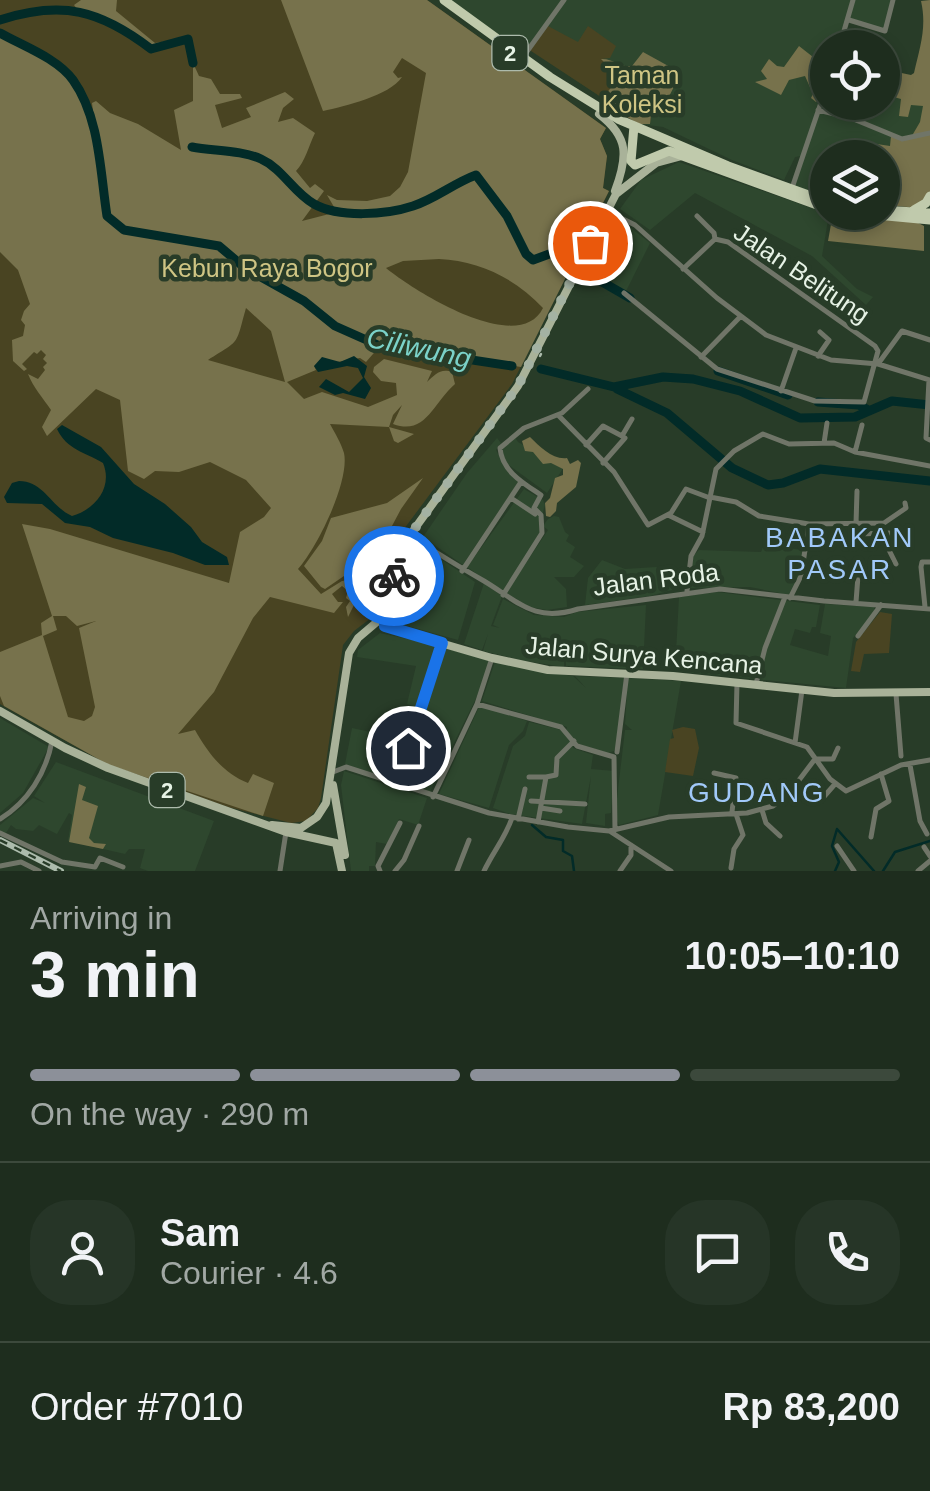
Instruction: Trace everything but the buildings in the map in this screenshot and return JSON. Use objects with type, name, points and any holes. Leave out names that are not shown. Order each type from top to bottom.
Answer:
[{"type":"highway","name":"2","points":[[435,0],[599,114]]},
{"type":"highway","name":"2","points":[[444,0],[632,130],[810,198]]},
{"type":"highway","points":[[589,103],[599,114],[632,130]]},
{"type":"highway","name":"2","points":[[632,130],[632,164],[639,165],[669,152],[810,199]]},
{"type":"highway","points":[[902,210],[920,208],[930,196]]},
{"type":"highway","points":[[902,210],[930,216]]},
{"type":"highway","points":[[900,215],[930,216]]},
{"type":"main road","name":"2","points":[[0,711],[65,748],[162,788],[272,825],[306,826],[322,812],[333,769],[349,653],[358,638],[378,620],[410,535],[518,386],[612,198],[621,172],[622,141],[619,131],[599,114]]},
{"type":"main road","name":"2","points":[[605,212],[619,190],[636,176],[668,157],[682,156]]},
{"type":"main road","name":"Jalan Surya Kencana","points":[[386,601],[385,626],[492,658],[548,670],[627,673],[802,690],[930,692]]},
{"type":"main road","points":[[333,769],[344,871]]},
{"type":"main road","points":[[272,825],[336,843],[344,871]]},
{"type":"main road","points":[[313,837],[330,834],[340,825]]},
{"type":"street","points":[[523,57],[564,0]]},
{"type":"street","points":[[845,30],[853,0]]},
{"type":"street","points":[[848,20],[885,31],[892,0]]},
{"type":"street","points":[[791,190],[815,120]]},
{"type":"street","points":[[856,120],[902,139],[930,133]]},
{"type":"street","points":[[605,212],[635,225],[766,335],[818,356],[875,364],[930,380],[926,390],[926,438],[930,440]]},
{"type":"street","name":"Jalan Belitung","points":[[697,216],[714,232],[714,239],[728,242],[875,346],[875,364]]},
{"type":"street","points":[[683,269],[714,239]]},
{"type":"street","points":[[624,293],[717,369],[781,392],[826,402],[862,403],[875,364],[902,331],[930,340]]},
{"type":"street","points":[[701,357],[740,317]]},
{"type":"street","points":[[818,356],[829,340],[820,332]]},
{"type":"street","points":[[781,392],[796,348]]},
{"type":"street","points":[[503,595],[542,533],[541,518],[534,508],[541,495],[521,482],[503,462],[500,448],[524,428],[558,416],[588,389]]},
{"type":"street","points":[[558,416],[623,484],[650,526],[677,506],[686,489],[736,502],[759,516],[809,524],[885,523],[906,508],[905,503]]},
{"type":"street","points":[[622,436],[632,419]]},
{"type":"street","points":[[824,443],[827,423]]},
{"type":"street","points":[[856,452],[862,424]]},
{"type":"street","points":[[585,445],[604,426],[625,438],[603,463]]},
{"type":"street","points":[[687,591],[691,556],[703,532],[719,466],[748,440],[763,434],[789,444],[834,443],[856,452],[930,466]]},
{"type":"street","points":[[462,571],[521,482]]},
{"type":"street","points":[[857,491],[858,534],[888,532],[890,553],[896,564]]},
{"type":"street","points":[[510,498],[541,518]]},
{"type":"street","points":[[668,515],[703,532]]},
{"type":"street","points":[[756,685],[765,648],[801,576],[809,524]]},
{"type":"street","name":"Jalan Roda","points":[[410,535],[528,609],[556,615],[720,588],[928,608]]},
{"type":"street","points":[[928,608],[921,567],[922,562],[930,562]]},
{"type":"street","points":[[856,602],[858,576]]},
{"type":"street","points":[[858,636],[880,604]]},
{"type":"street","points":[[397,784],[442,643]]},
{"type":"street","points":[[434,796],[476,704],[492,658]]},
{"type":"street","points":[[612,830],[616,754],[627,673]]},
{"type":"street","points":[[736,682],[736,723],[807,747],[835,784],[846,790],[881,774],[930,760]]},
{"type":"street","points":[[795,743],[802,690]]},
{"type":"street","points":[[896,693],[901,756]]},
{"type":"street","points":[[476,704],[561,728],[580,748],[616,754]]},
{"type":"street","points":[[0,819],[25,799],[47,763],[52,741]]},
{"type":"street","points":[[530,777],[558,774],[560,754],[574,742]]},
{"type":"street","points":[[47,763],[65,748]]},
{"type":"street","points":[[815,759],[832,759],[838,748]]},
{"type":"street","points":[[333,769],[346,767],[515,818],[612,830],[670,817],[762,810],[782,801],[815,759]]},
{"type":"street","points":[[910,764],[926,834]]},
{"type":"street","points":[[714,773],[735,777],[734,813],[744,835],[734,850],[731,868]]},
{"type":"street","points":[[871,837],[876,809],[888,801],[881,774]]},
{"type":"street","points":[[538,822],[546,777]]},
{"type":"street","points":[[821,800],[835,784]]},
{"type":"street","points":[[484,871],[492,850],[515,818],[525,789]]},
{"type":"street","points":[[531,801],[560,811]]},
{"type":"street","points":[[542,805],[585,804]]},
{"type":"street","points":[[762,810],[766,823],[780,836]]},
{"type":"street","points":[[380,871],[378,866],[400,822]]},
{"type":"street","points":[[395,871],[419,826]]},
{"type":"street","points":[[612,830],[671,871]]},
{"type":"street","points":[[280,871],[286,832]]},
{"type":"street","points":[[0,833],[72,865],[94,868],[100,858],[124,867]]},
{"type":"street","points":[[457,871],[469,840]]},
{"type":"street","points":[[620,871],[631,855],[630,845]]},
{"type":"street","points":[[837,846],[854,871]]},
{"type":"street","points":[[918,871],[930,859],[924,847]]},
{"type":"street","points":[[0,866],[16,868],[22,862],[39,871]]},
{"type":"shaded area","points":[[444,0],[891,0],[884,30],[849,20],[845,30],[810,30],[810,120],[900,120],[900,93],[930,99],[929,181],[900,198],[900,140],[810,140],[810,196],[791,190],[801,156],[795,157],[784,180],[663,127],[639,124],[599,101],[601,97],[529,49],[523,57]]},
{"type":"shaded area","points":[[679,162],[810,207],[810,230],[826,230],[822,256],[857,289],[873,297],[866,305],[812,256],[695,193],[650,230],[620,209],[641,180]]},
{"type":"shaded area","points":[[615,220],[650,243],[626,291],[587,272],[601,247],[607,249],[602,246]]},
{"type":"shaded area","points":[[514,436],[564,467],[547,493],[506,463],[500,452]]},
{"type":"shaded area","points":[[497,438],[501,443],[496,450],[504,466],[519,481],[463,565],[423,537],[467,473]]},
{"type":"shaded area","points":[[524,489],[543,500],[539,527],[543,530],[503,592],[467,567]]},
{"type":"shaded area","points":[[554,516],[559,517],[569,535],[566,541],[575,547],[570,557],[584,566],[574,577],[554,577],[566,589],[567,607],[547,610],[530,607],[506,593],[548,530],[543,526]]},
{"type":"shaded area","points":[[417,543],[475,582],[458,640],[390,621],[393,612],[418,619],[426,590],[400,582]]},
{"type":"shaded area","points":[[764,545],[803,550],[800,573],[789,595],[750,587],[688,588],[691,558],[699,550],[761,552]]},
{"type":"shaded area","points":[[602,560],[625,569],[656,567],[668,573],[688,573],[686,586],[650,596],[585,605],[588,578]]},
{"type":"shaded area","points":[[484,583],[502,596],[491,626],[500,628],[493,625],[503,599],[534,615],[564,617],[577,612],[646,605],[643,669],[566,666],[565,645],[564,667],[525,661],[483,651],[488,634],[482,650],[464,644]]},
{"type":"shaded area","points":[[717,592],[820,605],[816,627],[810,633],[795,629],[790,645],[828,656],[831,636],[820,633],[825,604],[874,607],[875,612],[853,638],[846,688],[675,671],[679,597]]},
{"type":"shaded area","points":[[380,633],[439,646],[419,708],[407,704],[416,666],[357,657],[358,650]]},
{"type":"shaded area","points":[[445,648],[490,661],[482,686],[430,792],[401,782]]},
{"type":"shaded area","points":[[495,662],[573,676],[586,688],[575,676],[624,678],[614,751],[608,753],[572,742],[573,748],[593,755],[591,769],[614,771],[611,813],[605,814],[605,826],[586,823],[591,776],[582,824],[493,808],[513,746],[525,736],[529,722],[566,731],[567,727],[482,701]]},
{"type":"shaded area","points":[[628,678],[681,681],[658,815],[619,825],[615,815],[625,730],[632,730],[625,724]]},
{"type":"shaded area","points":[[480,705],[527,721],[509,745],[489,808],[439,794]]},
{"type":"shaded area","points":[[0,718],[49,747],[23,793],[0,813]]},
{"type":"shaded area","points":[[352,728],[399,738],[403,729],[411,732],[394,780],[345,764]]},
{"type":"shaded area","points":[[56,762],[214,821],[195,871],[148,871],[140,868],[145,849],[129,849],[125,854],[68,841],[72,815],[69,813],[57,834],[39,825],[33,831],[11,825],[4,836],[0,834],[0,825],[33,798],[45,803],[34,796]]},
{"type":"shaded area","points":[[344,771],[427,798],[418,825],[399,819],[387,844],[376,842],[375,866],[369,866],[369,871],[351,871],[341,785]]},
{"type":"green space","name":"Kebun Raya Bogor","points":[[0,0],[427,0],[606,128],[600,139],[607,156],[603,188],[609,191],[512,384],[401,533],[387,566],[375,615],[343,645],[321,798],[306,821],[291,823],[228,807],[109,765],[0,704]]},
{"type":"green space","points":[[81,0],[117,0],[116,11],[155,43],[181,39],[151,49],[126,30],[77,9],[74,5]]},
{"type":"green space","name":"Kebun Raya Bogor","points":[[281,0],[427,0],[606,128],[600,139],[607,156],[603,188],[609,191],[521,367],[380,346],[366,362],[360,358],[314,366],[316,370],[287,382],[304,399],[322,392],[368,407],[397,395],[396,383],[381,381],[373,372],[384,359],[432,371],[427,382],[441,372],[452,372],[455,384],[428,416],[414,425],[393,424],[402,405],[389,427],[330,424],[344,453],[342,480],[322,530],[298,569],[321,594],[342,581],[368,577],[348,617],[346,607],[350,601],[342,586],[332,594],[343,602],[334,613],[270,597],[253,618],[214,692],[178,734],[195,730],[217,761],[239,779],[248,783],[253,774],[274,783],[263,816],[109,765],[4,706],[0,696],[0,652],[42,635],[41,623],[52,616],[22,524],[229,583],[240,532],[271,508],[246,480],[210,462],[179,472],[155,471],[144,479],[128,471],[120,400],[96,389],[47,436],[42,427],[51,410],[28,374],[38,379],[45,370],[46,355],[41,350],[34,352],[22,364],[27,369],[24,371],[13,361],[12,340],[23,336],[25,325],[21,320],[30,304],[18,270],[0,252],[0,33],[57,67],[85,104],[95,130],[92,103],[96,101],[110,113],[138,124],[181,150],[174,110],[193,101],[193,63],[199,76],[211,79],[220,94],[240,94],[242,98],[215,105],[222,128],[251,117],[246,108],[285,92],[294,99],[283,108],[278,122],[293,118],[315,133],[296,171],[310,188],[315,184],[324,191],[302,221],[337,212],[327,195],[337,200],[367,201],[390,196],[408,172],[426,73],[402,58],[393,72],[402,77],[396,84],[366,99],[323,111]],"holes":[[[439,259],[468,263],[496,273],[543,308],[531,321],[512,326],[490,323],[442,304],[386,268],[403,261]],[[246,308],[271,331],[285,382],[208,360],[235,341]],[[53,616],[66,616],[77,626],[96,621],[79,628],[95,707],[92,716],[84,721],[68,717],[43,636],[57,630]]]},
{"type":"green space","points":[[930,0],[930,196],[920,208],[900,206],[900,140],[891,140],[891,136],[902,139],[916,134],[920,122],[923,106],[911,105],[908,117],[900,116],[900,73],[914,73],[923,28],[921,1]]},
{"type":"green space","points":[[546,25],[578,42],[588,26],[616,46],[610,58],[602,59],[651,114],[650,124],[639,124],[600,101],[601,97],[528,49]]},
{"type":"green space","points":[[799,46],[810,55],[810,87],[805,76],[789,80],[781,95],[755,82],[767,79],[761,71],[769,59],[784,67]]},
{"type":"green space","name":"Taman Koleksi","points":[[643,52],[681,73],[660,114],[651,114],[650,124],[639,124],[600,101],[619,78],[601,59],[632,66]]},
{"type":"green space","points":[[900,217],[924,226],[924,251],[828,241],[830,230],[900,230]]},
{"type":"green space","points":[[389,427],[414,434],[398,443]]},
{"type":"green space","points":[[530,437],[552,455],[567,458],[570,464],[578,460],[581,463],[576,487],[557,503],[550,517],[546,516],[545,503],[563,469],[543,464],[533,452],[525,451],[522,441]]},
{"type":"green space","points":[[423,478],[401,509],[367,573],[344,576],[325,589],[321,587],[304,566],[322,541],[331,518],[387,503]]},
{"type":"green space","points":[[880,612],[892,614],[889,653],[864,654],[860,672],[851,671],[856,642]]},
{"type":"green space","points":[[695,729],[699,748],[693,776],[665,772],[670,739],[674,738],[672,730]]},
{"type":"green space","points":[[79,784],[86,787],[82,800],[98,806],[89,838],[94,843],[106,844],[103,849],[69,842]]},
{"type":"water","points":[[354,356],[367,366],[364,377],[371,388],[365,399],[343,393],[335,395],[319,387],[326,379],[349,392],[363,378],[358,368],[347,366],[318,372],[314,366],[322,357],[340,362]]},
{"type":"water","points":[[62,425],[101,447],[134,484],[165,504],[202,542],[227,557],[229,565],[205,565],[113,538],[90,527],[65,523],[42,504],[7,503],[4,497],[12,483],[19,481],[35,485],[72,516],[100,496],[106,480],[103,463],[66,442],[57,429]]},
{"type":"waterway","points":[[0,20],[43,11],[80,12],[115,25],[151,49],[188,39],[193,63]]},
{"type":"waterway","name":"Ciliwung","points":[[0,33],[49,59],[73,80],[94,128],[107,216],[124,230],[219,246],[245,268],[304,301],[335,326],[380,346],[512,366]]},
{"type":"waterway","points":[[192,147],[261,159],[314,204],[349,213],[413,206],[476,175],[533,260],[552,253],[630,298]]},
{"type":"waterway","name":"Ciliwung","points":[[541,369],[614,387],[663,377],[693,379],[740,391],[800,418],[855,417],[892,401],[930,405]]},
{"type":"waterway","points":[[718,371],[788,395]]},
{"type":"waterway","name":"Ciliwung","points":[[617,389],[667,413],[732,468],[768,485],[820,469],[930,481]]},
{"type":"waterway","points":[[818,402],[859,405],[868,410]]},
{"type":"waterway","points":[[532,825],[546,837],[563,840],[563,851],[572,856],[574,871]]},
{"type":"waterway","points":[[835,871],[839,862],[832,846],[837,829],[874,871]]},
{"type":"waterway","points":[[883,871],[895,852],[930,841]]},
{"type":"railway","points":[[0,840],[61,871]]},
{"type":"way so far","points":[[394,576],[410,535],[518,386],[590,243]]},
{"type":"district","name":"BABAKAN PASAR","points":[[840,553]]},
{"type":"district","name":"GUDANG","points":[[757,792]]},
{"type":"route","points":[[394,576],[386,601],[385,626],[442,643],[408,748]]}]
